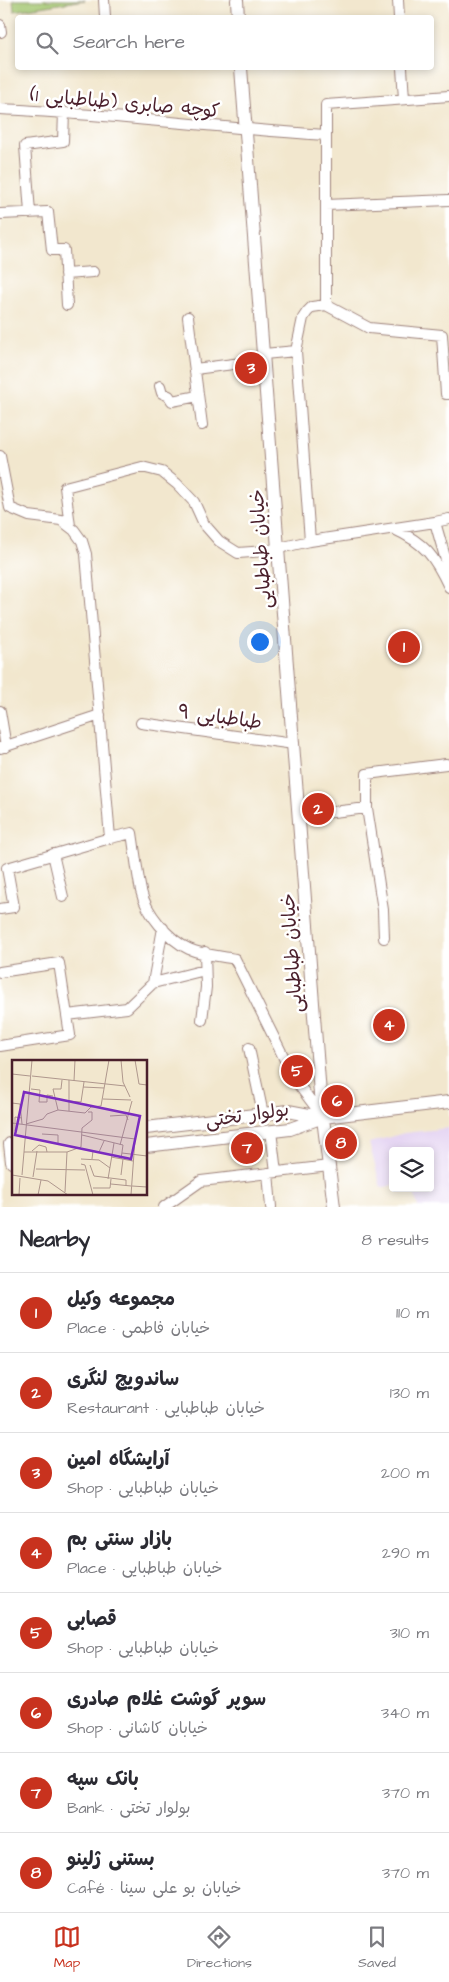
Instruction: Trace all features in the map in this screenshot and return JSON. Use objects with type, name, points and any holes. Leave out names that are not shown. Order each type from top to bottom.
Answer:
[{"type":"main road","points":[[237,0],[238,15]]},
{"type":"main road","name":"خیابان طباطبایی","points":[[241,70],[323,1117],[334,1207]]},
{"type":"main road","points":[[323,1117],[449,1102]]},
{"type":"main road","name":"بولوار تختی","points":[[148,1128],[288,1111],[323,1117]]},
{"type":"main road","name":"بولوار تختی","points":[[148,1146],[290,1129],[323,1117]]},
{"type":"main road","points":[[8,1144],[9,1162]]},
{"type":"street","points":[[104,0],[105,15]]},
{"type":"street","points":[[398,0],[399,15]]},
{"type":"street","points":[[402,70],[404,99]]},
{"type":"street","points":[[326,305],[326,105],[449,96]]},
{"type":"street","name":"کوچه صابری (طباطبایی 1)","points":[[0,109],[64,112],[247,130],[326,135]]},
{"type":"street","points":[[30,213],[25,146],[63,141],[64,112]]},
{"type":"street","points":[[326,205],[449,200]]},
{"type":"street","points":[[0,214],[48,212],[52,250],[64,250],[67,305]]},
{"type":"street","points":[[65,274],[93,272]]},
{"type":"street","points":[[310,541],[296,351],[303,318],[307,312],[312,307],[326,305],[369,328],[442,335],[446,394],[449,394]]},
{"type":"street","points":[[188,317],[202,425]]},
{"type":"street","points":[[195,369],[296,351]]},
{"type":"street","points":[[160,386],[162,393],[169,396],[172,401],[198,396]]},
{"type":"street","points":[[0,456],[10,508],[28,516],[60,520],[70,526],[82,541],[86,554],[110,838]]},
{"type":"street","points":[[70,526],[65,487],[142,467],[162,472],[178,484],[194,502],[204,524],[219,542],[238,553],[266,551],[310,541],[449,519]]},
{"type":"street","points":[[435,522],[449,571]]},
{"type":"street","points":[[393,529],[412,537],[422,546],[438,563],[449,587]]},
{"type":"street","points":[[0,711],[3,747],[100,716]]},
{"type":"street","name":"طباطبایی ۹","points":[[142,723],[294,744]]},
{"type":"street","points":[[384,938],[383,910],[367,808],[367,774],[446,764]]},
{"type":"street","points":[[299,816],[367,808]]},
{"type":"street","points":[[0,909],[14,907],[7,868],[110,838],[132,834],[141,892],[149,909],[173,938],[189,949],[235,959],[295,1080],[323,1117]]},
{"type":"street","points":[[53,854],[63,897]]},
{"type":"street","points":[[153,984],[163,928]]},
{"type":"street","points":[[202,1020],[205,952]]},
{"type":"street","points":[[0,972],[59,963],[70,1035],[0,1046]]},
{"type":"street","points":[[67,1015],[127,1008],[153,984],[205,970]]},
{"type":"street","points":[[250,1048],[263,1114]]},
{"type":"street","points":[[271,1131],[271,1207]]},
{"type":"street","points":[[164,1207],[201,1181],[329,1166]]},
{"type":"shaded area","points":[[449,1128],[449,1207],[418,1207],[414,1192],[434,1192],[434,1147],[389,1147],[389,1186],[381,1188],[369,1143],[404,1133]]},
{"type":"green space","points":[[13,0],[85,0],[14,11]]},
{"type":"place","name":"آرایشگاه امین","points":[[251,368]]},
{"type":"place","name":"مجموعه وکیل","points":[[404,647]]},
{"type":"place","name":"ساندویچ لنگری","points":[[318,809]]},
{"type":"place","name":"بازار سنتی بم","points":[[389,1025]]},
{"type":"place","name":"قصابی","points":[[297,1071]]},
{"type":"place","name":"سوپر گوشت غلام صادری","points":[[337,1101]]},
{"type":"place","name":"بستنی ژلینو","points":[[341,1143]]},
{"type":"place","name":"بانک سپه","points":[[247,1148]]}]
